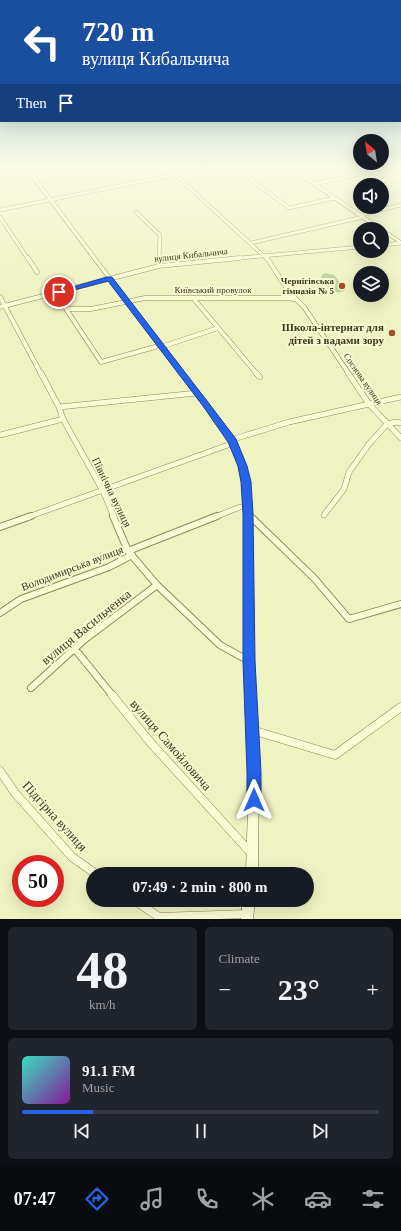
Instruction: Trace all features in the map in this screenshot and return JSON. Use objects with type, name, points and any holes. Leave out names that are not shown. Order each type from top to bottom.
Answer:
[{"type":"main road","points":[[58,210],[128,301],[158,347],[197,393],[232,441],[245,476],[248,510],[249,661],[254,772],[252,867]]},
{"type":"main road","points":[[353,210],[370,222]]},
{"type":"main road","points":[[389,235],[401,243]]},
{"type":"street","name":"Соснова вулиця","points":[[215,210],[265,256],[290,292],[304,307],[369,404],[401,438]]},
{"type":"street","points":[[252,243],[384,210]]},
{"type":"street","points":[[136,212],[160,235],[159,266]]},
{"type":"street","points":[[0,217],[37,272]]},
{"type":"street","points":[[389,244],[401,243]]},
{"type":"street","name":"вулиця Кибальчича","points":[[2,307],[159,266],[353,248]]},
{"type":"street","name":"Північна вулиця","points":[[0,297],[2,307],[59,407],[63,419],[103,491],[130,553],[157,585],[220,645],[249,661]]},
{"type":"street","name":"Київський провулок","points":[[158,347],[101,362],[66,309],[91,309],[145,298],[289,298],[298,300]]},
{"type":"street","points":[[194,298],[260,377]]},
{"type":"street","points":[[158,347],[218,328]]},
{"type":"street","points":[[59,407],[197,393]]},
{"type":"street","points":[[0,527],[228,445],[237,438],[289,422],[401,397]]},
{"type":"street","points":[[0,435],[63,419]]},
{"type":"street","points":[[324,515],[344,489],[349,472],[369,444],[387,424],[396,422],[401,423]]},
{"type":"street","name":"Володимирська вулиця","points":[[0,614],[21,599],[109,567],[130,553],[240,507],[248,510]]},
{"type":"street","points":[[248,510],[314,578],[350,619],[401,604]]},
{"type":"street","name":"вулиця Васильченка","points":[[30,688],[73,649],[157,585]]},
{"type":"street","name":"вулиця Самойловича","points":[[73,649],[78,653],[150,742],[253,856]]},
{"type":"street","points":[[252,730],[335,755],[401,706]]},
{"type":"street","name":"Підгірна вулиця","points":[[0,771],[15,793],[72,857],[86,867]]},
{"type":"street","points":[[144,907],[159,917],[248,916]]},
{"type":"green space","points":[[325,273],[334,275],[345,289],[344,291],[336,292],[330,289],[321,277]]},
{"type":"place","name":"Чернігівська гімназія № 5","points":[[342,286]]},
{"type":"place","name":"Школа-інтернат для дітей з вадами зору","points":[[392,333]]},
{"type":"route","points":[[59,292],[110,278],[161,347],[206,404],[232,441],[242,466],[246,482],[248,514],[248,628],[254,800]]}]
